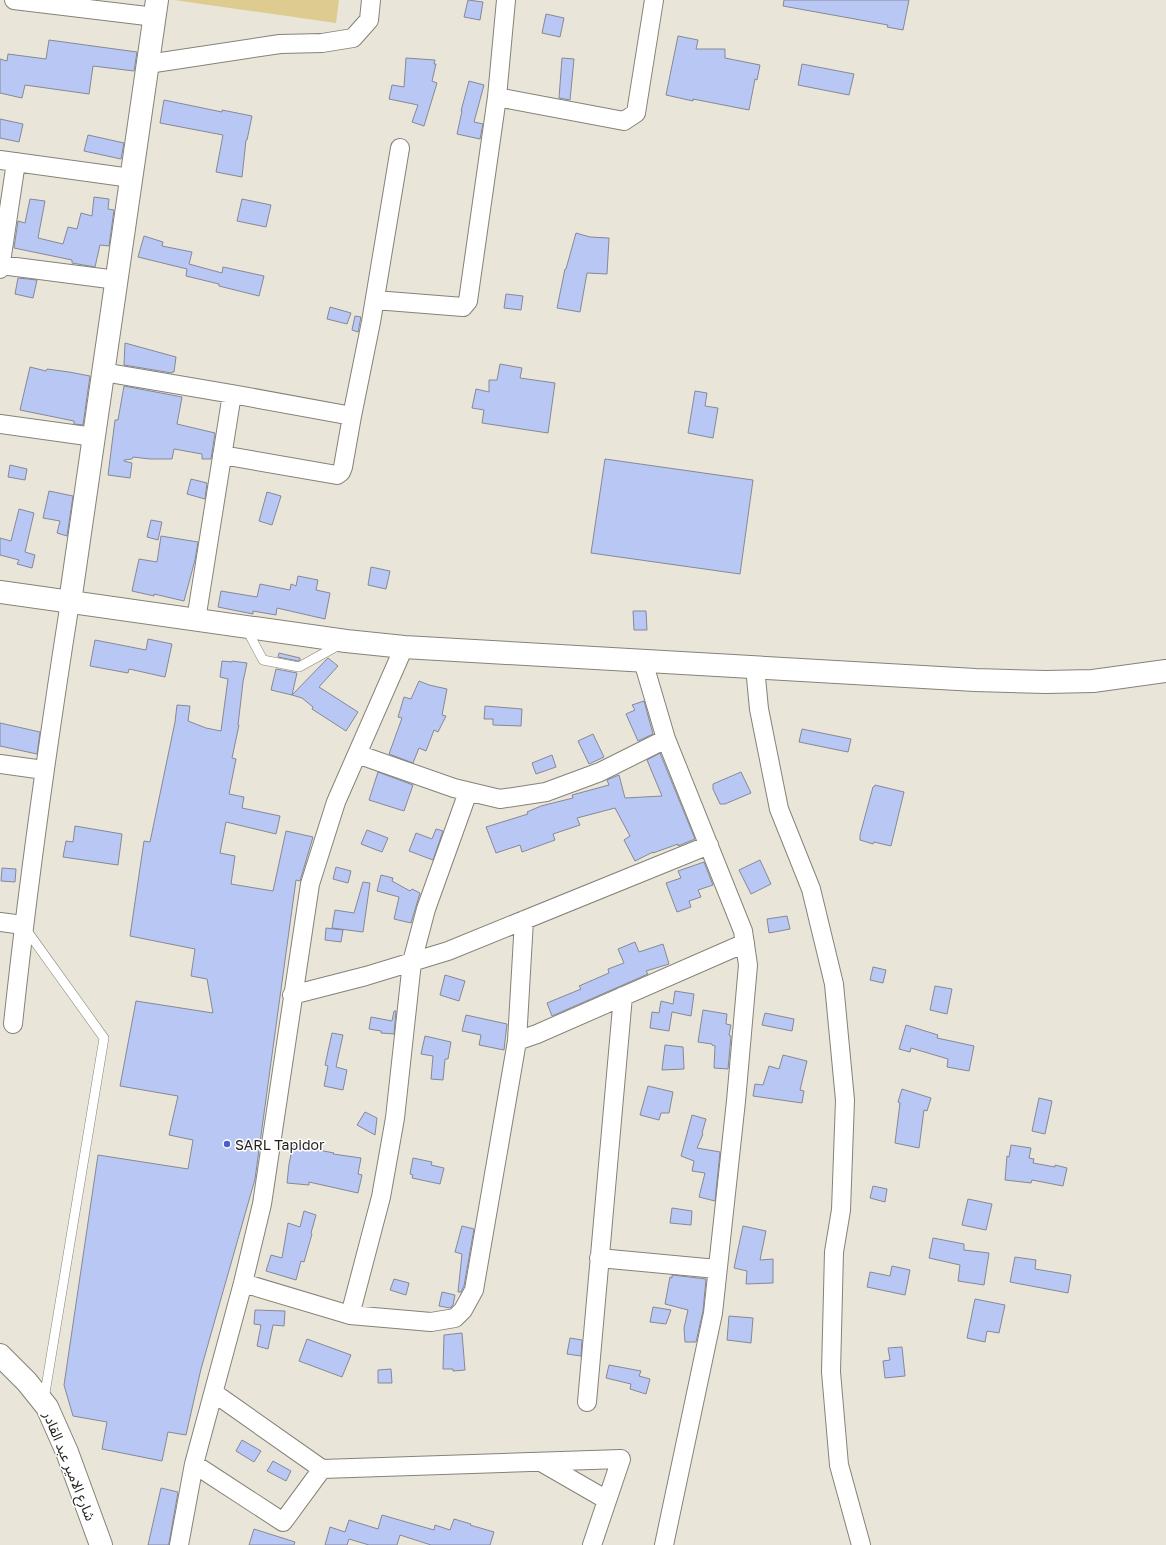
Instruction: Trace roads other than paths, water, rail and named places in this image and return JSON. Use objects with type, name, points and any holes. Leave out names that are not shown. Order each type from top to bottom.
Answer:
[{"type":"main road","points":[[70,602],[156,9]]},
{"type":"main road","points":[[0,592],[346,641],[404,647],[975,680],[1046,682],[1093,681],[1166,671]]},
{"type":"main road","name":"شارع الامير عبد القادر","points":[[0,1355],[27,1382],[47,1407],[67,1452],[101,1545]]},
{"type":"street","points":[[14,0],[156,9]]},
{"type":"street","points":[[148,64],[280,44],[322,43],[353,38],[369,20],[371,0]]},
{"type":"street","points":[[375,300],[463,307],[468,301],[497,97],[506,0]]},
{"type":"street","points":[[497,97],[624,121],[636,113],[654,0]]},
{"type":"street","points":[[222,455],[337,475],[341,472],[375,300],[400,148]]},
{"type":"street","points":[[116,280],[0,266],[8,161],[131,178]]},
{"type":"street","points":[[103,372],[352,416]]},
{"type":"street","points":[[196,620],[232,394]]},
{"type":"street","points":[[0,424],[94,437]]},
{"type":"street","points":[[13,1024],[23,925],[44,770],[70,602]]},
{"type":"street","points":[[179,1545],[194,1464],[243,1283],[262,1204],[292,995],[310,884],[336,802],[404,647]]},
{"type":"street","points":[[643,661],[666,739],[743,931],[748,965],[736,1101],[713,1313],[664,1545]]},
{"type":"street","points":[[755,667],[759,709],[780,809],[811,889],[834,984],[845,1100],[841,1210],[834,1252],[831,1372],[839,1465],[861,1545]]},
{"type":"street","points":[[357,754],[454,788],[500,799],[546,792],[600,772],[666,739]]},
{"type":"street","points":[[0,764],[44,770]]},
{"type":"street","points":[[350,1315],[381,1198],[395,1118],[412,962],[426,909],[468,792]]},
{"type":"street","points":[[292,995],[366,976],[448,951],[709,845]]},
{"type":"street","points":[[243,1283],[350,1315],[431,1322],[455,1318],[463,1310],[474,1290],[517,1041],[524,920]]},
{"type":"street","points":[[0,922],[23,925]]},
{"type":"street","points":[[517,1041],[537,1034],[745,943]]},
{"type":"street","points":[[587,1402],[623,996]]},
{"type":"street","points":[[600,1258],[717,1269]]},
{"type":"street","points":[[214,1393],[322,1469],[621,1459],[592,1545]]},
{"type":"street","points":[[542,1462],[607,1500]]},
{"type":"street","points":[[194,1464],[283,1522],[322,1469]]},
{"type":"lane","points":[[246,627],[263,660],[299,667],[346,641]]},
{"type":"lane","points":[[23,925],[104,1038],[43,1402]]},
{"type":"place","name":"SARL Tapidor","points":[[227,1144]]}]
